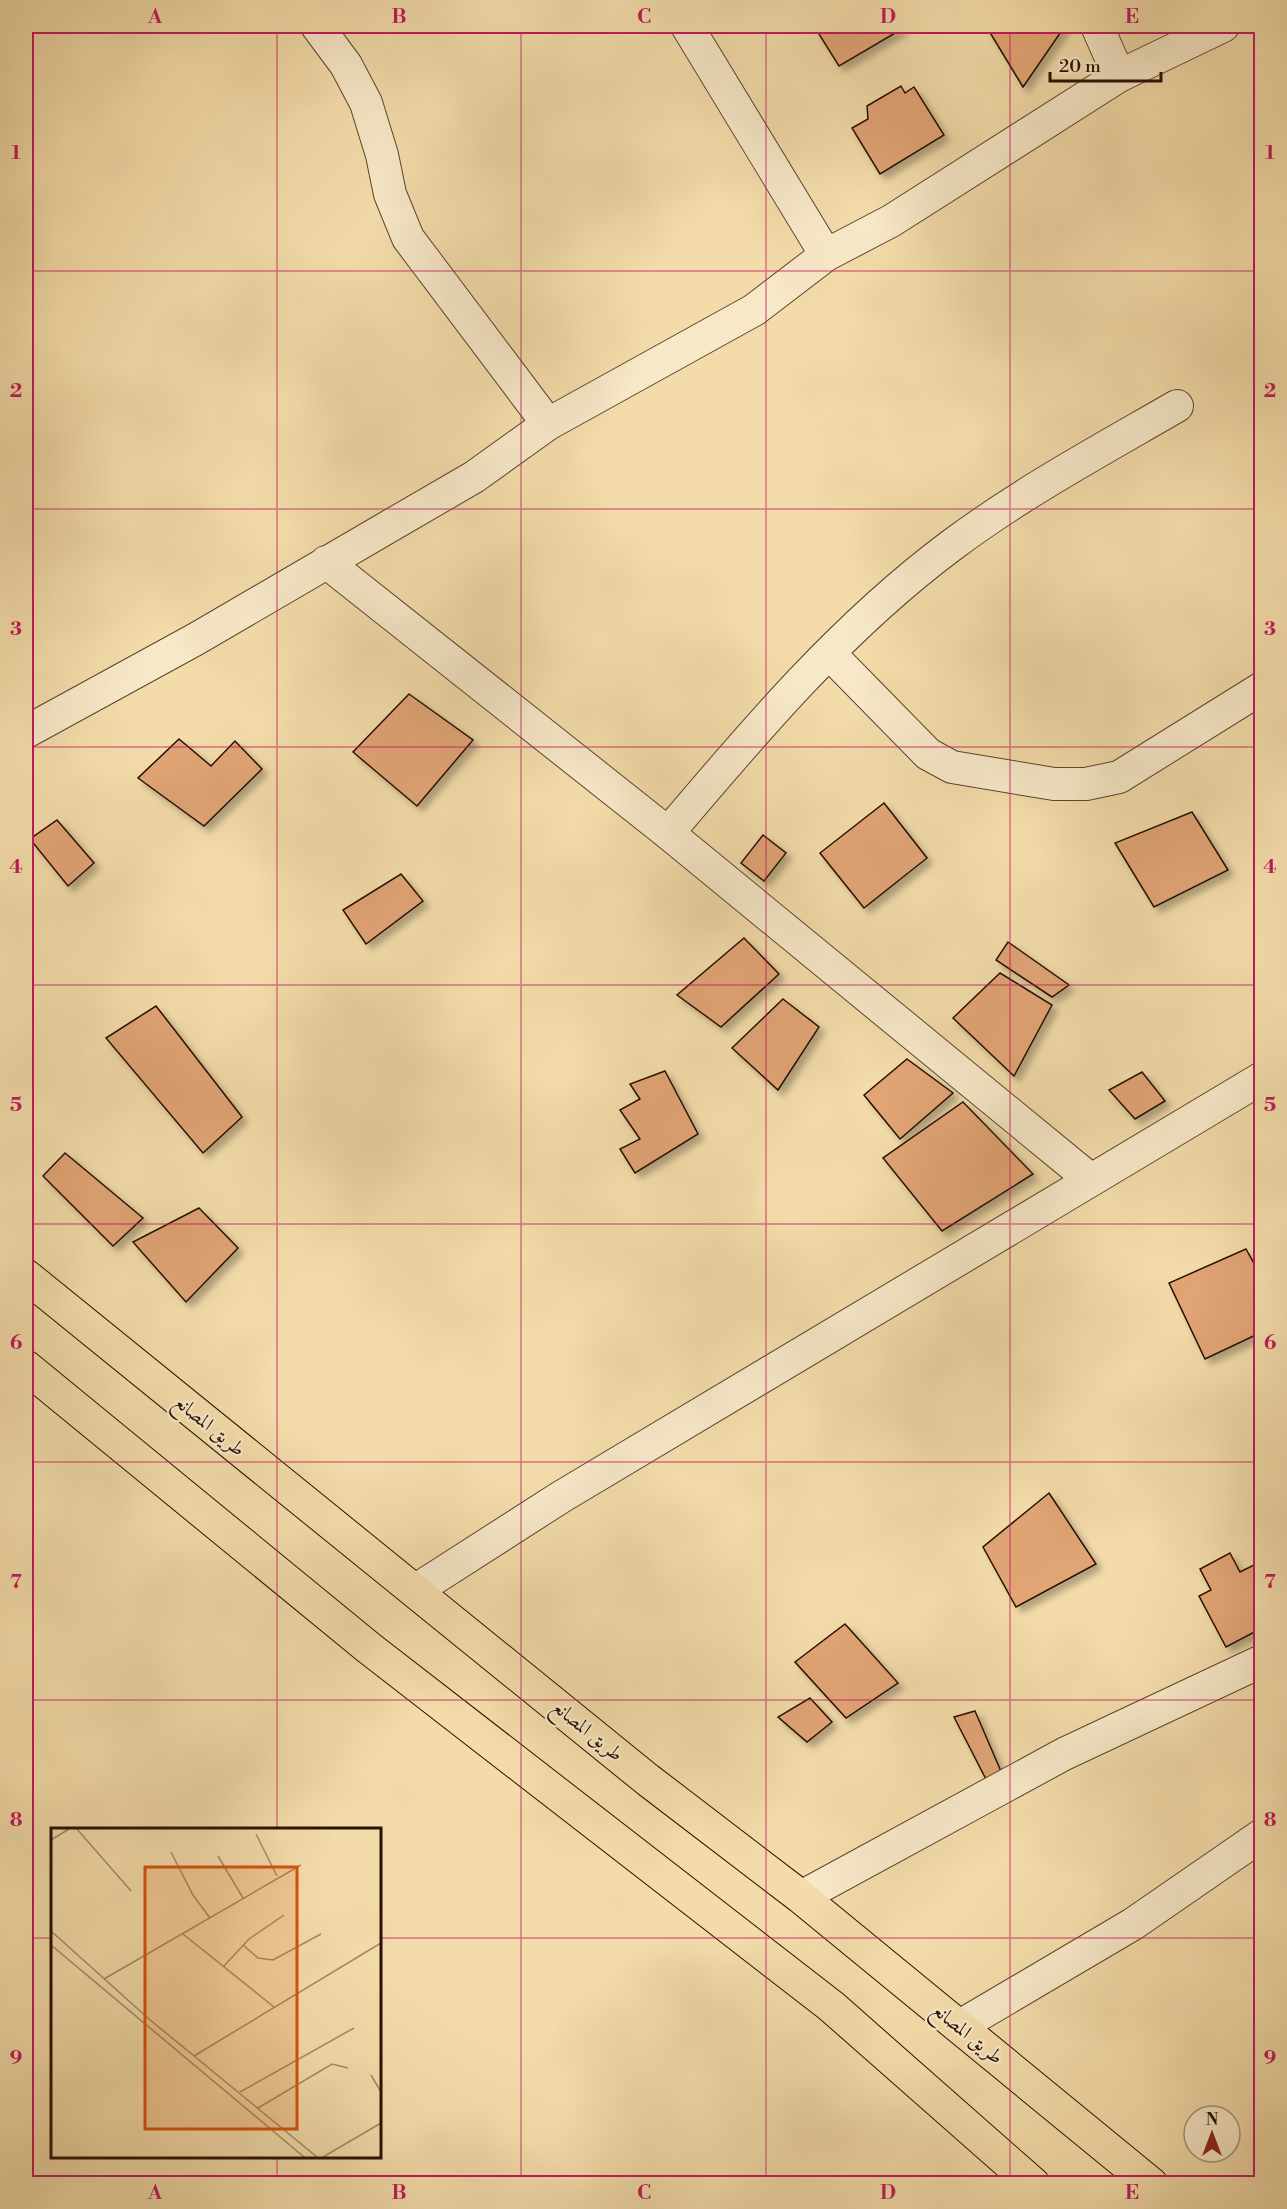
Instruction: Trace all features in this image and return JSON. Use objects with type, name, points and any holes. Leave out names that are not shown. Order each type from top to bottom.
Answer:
[{"type":"main road","name":"طريق المصانع","points":[[26,1276],[648,1780],[801,1897],[1151,2184]]},
{"type":"main road","points":[[26,1367],[387,1662],[831,2006],[1033,2184]]},
{"type":"street","points":[[317,26],[346,65],[366,103],[382,155],[390,194],[408,238],[548,424]]},
{"type":"street","points":[[687,26],[826,255]]},
{"type":"street","points":[[1097,26],[1119,76]]},
{"type":"street","points":[[26,732],[196,639],[474,477],[548,424],[754,310],[826,255],[891,221],[1119,76],[1223,26]]},
{"type":"street","points":[[668,833],[763,721],[879,605],[953,545],[1043,484],[1177,406]]},
{"type":"street","points":[[326,562],[668,833],[1091,1180]]},
{"type":"street","points":[[829,653],[928,754],[952,767],[1054,784],[1086,784],[1119,777],[1262,688]]},
{"type":"street","points":[[416,1590],[492,1539],[1262,1078]]},
{"type":"street","points":[[801,1897],[1064,1754],[1262,1661]]},
{"type":"street","points":[[960,2026],[1133,1924],[1262,1835]]},
{"type":"building","points":[[814,26],[900,26],[902,29],[839,66]]},
{"type":"building","points":[[986,26],[1065,26],[1023,87]]},
{"type":"building","points":[[901,86],[905,93],[914,87],[944,135],[880,174],[852,128],[868,119],[867,106]]},
{"type":"building","points":[[409,694],[473,740],[417,806],[353,752]]},
{"type":"building","points":[[179,739],[211,766],[235,741],[262,769],[204,826],[138,778]]},
{"type":"building","points":[[884,803],[927,858],[864,908],[820,853]]},
{"type":"building","points":[[1192,812],[1228,870],[1154,907],[1115,843]]},
{"type":"building","points":[[57,820],[94,863],[68,886],[30,839]]},
{"type":"building","points":[[763,835],[786,853],[764,881],[741,863]]},
{"type":"building","points":[[401,874],[423,901],[366,944],[343,910]]},
{"type":"building","points":[[744,938],[779,974],[721,1027],[677,995]]},
{"type":"building","points":[[1008,942],[1069,985],[1052,997],[996,960]]},
{"type":"building","points":[[1000,973],[1052,1005],[1014,1076],[953,1018]]},
{"type":"building","points":[[783,999],[819,1027],[778,1090],[732,1048]]},
{"type":"building","points":[[156,1006],[242,1117],[203,1153],[106,1038]]},
{"type":"building","points":[[907,1059],[953,1093],[900,1139],[864,1095]]},
{"type":"building","points":[[665,1071],[698,1134],[635,1173],[620,1149],[640,1139],[620,1110],[640,1099],[630,1084]]},
{"type":"building","points":[[1142,1072],[1165,1101],[1135,1119],[1109,1090]]},
{"type":"building","points":[[963,1102],[1033,1174],[942,1231],[883,1158]]},
{"type":"building","points":[[65,1153],[143,1218],[113,1246],[43,1176]]},
{"type":"building","points":[[199,1208],[238,1248],[186,1302],[133,1242]]},
{"type":"building","points":[[1246,1249],[1262,1278],[1262,1332],[1205,1359],[1169,1283]]},
{"type":"building","points":[[1049,1493],[1096,1564],[1016,1607],[983,1547]]},
{"type":"building","points":[[1230,1553],[1240,1572],[1262,1561],[1262,1628],[1226,1647],[1199,1596],[1211,1590],[1200,1569]]},
{"type":"building","points":[[845,1624],[898,1683],[846,1718],[795,1662]]},
{"type":"building","points":[[810,1698],[832,1722],[807,1742],[778,1717]]},
{"type":"building","points":[[975,1711],[1003,1776],[989,1785],[954,1717]]}]
